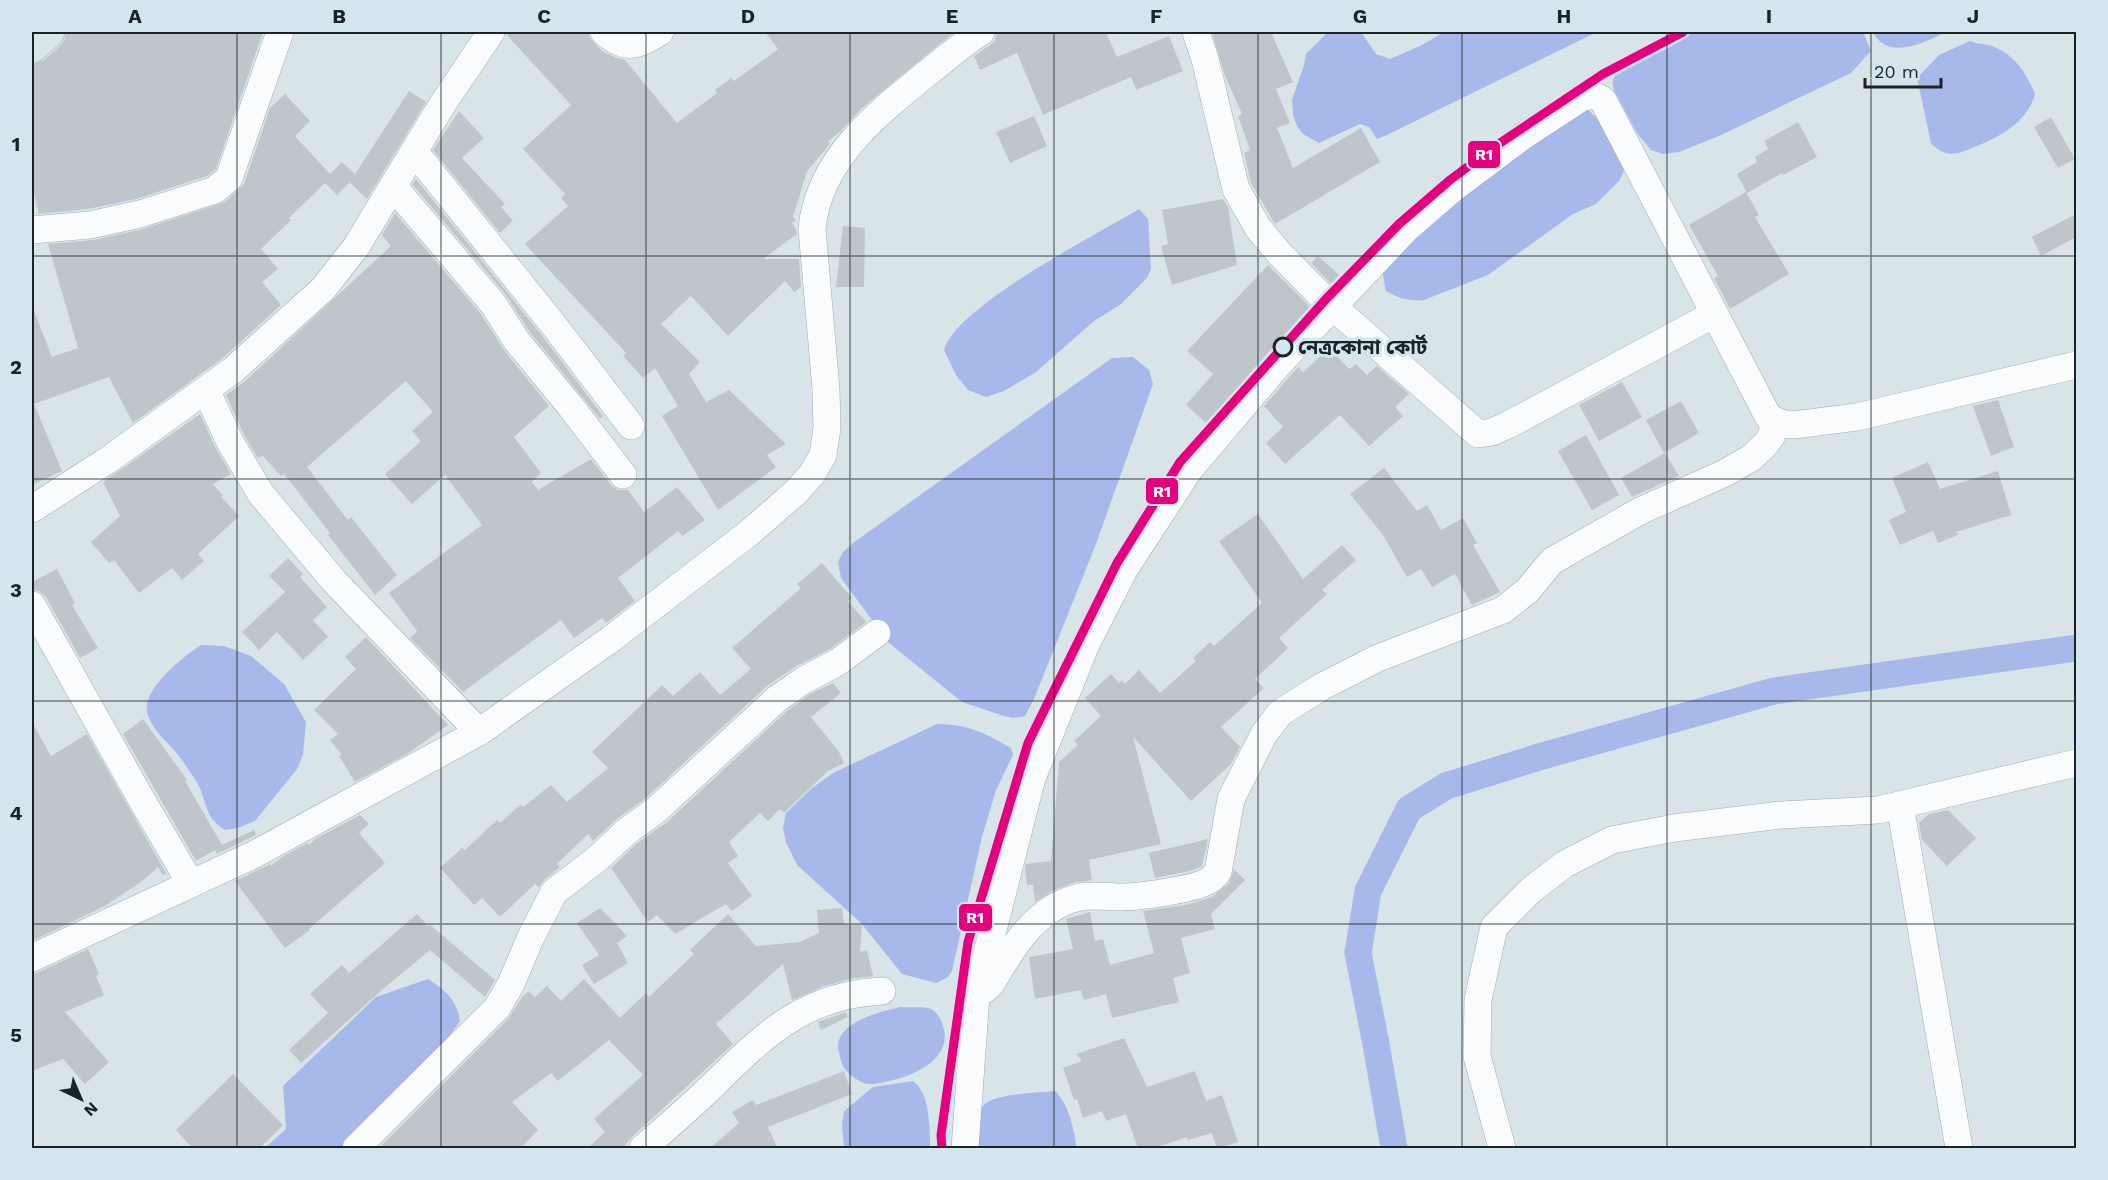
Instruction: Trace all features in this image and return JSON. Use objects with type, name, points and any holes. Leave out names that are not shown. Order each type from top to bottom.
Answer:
[{"type":"main road","points":[[32,46],[48,32]]},
{"type":"street","points":[[32,230],[90,225],[140,214],[222,186],[229,178],[280,32]]},
{"type":"street","points":[[32,509],[108,460],[233,370],[323,289],[356,248],[414,151],[491,32]]},
{"type":"street","points":[[604,32],[617,43],[628,44],[645,41],[660,32]]},
{"type":"street","points":[[32,958],[255,854],[479,732],[610,639],[749,533],[796,492],[812,474],[824,455],[827,428],[826,389],[812,229],[819,192],[848,145],[873,120],[897,97],[981,32]]},
{"type":"street","points":[[1196,32],[1205,59],[1236,189],[1258,228],[1279,253],[1333,306],[1478,434],[1492,432],[1508,425],[1705,319]]},
{"type":"street","points":[[965,1149],[976,996],[1032,778],[1087,642],[1118,581],[1189,470],[1277,366],[1406,229],[1451,190],[1523,136],[1581,98],[1593,94],[1603,100],[1769,418],[1775,422],[1794,425],[1857,417],[2076,365]]},
{"type":"street","points":[[414,151],[556,328],[631,426]]},
{"type":"street","points":[[393,186],[487,297],[516,340],[572,407],[623,474]]},
{"type":"street","points":[[206,390],[231,442],[261,494],[334,580],[479,732]]},
{"type":"street","points":[[976,996],[991,984],[1020,937],[1045,914],[1062,904],[1077,897],[1143,895],[1189,887],[1210,880],[1218,872],[1231,800],[1264,734],[1280,712],[1321,687],[1378,658],[1503,610],[1528,590],[1552,561],[1640,511],[1725,473],[1751,458],[1764,447],[1771,437],[1775,422]]},
{"type":"street","points":[[32,605],[191,884]]},
{"type":"street","points":[[356,1149],[497,1008],[512,984],[530,939],[554,892],[656,810],[777,699],[804,680],[838,662],[877,633]]},
{"type":"street","points":[[1502,1149],[1477,1056],[1478,1000],[1494,927],[1531,890],[1565,864],[1612,840],[1674,828],[1757,818],[1878,810],[2076,763]]},
{"type":"street","points":[[1900,804],[1959,1149]]},
{"type":"street","points":[[643,1149],[758,1041],[795,1015],[840,996],[882,991]]},
{"type":"water","points":[[1328,32],[1361,32],[1376,54],[1390,59],[1444,32],[1597,32],[1377,139],[1369,127],[1360,124],[1319,143],[1303,134],[1297,126],[1293,115],[1292,100],[1306,54]]},
{"type":"water","points":[[1694,32],[1863,32],[1871,51],[1851,73],[1719,136],[1679,152],[1663,154],[1651,150],[1637,133],[1614,90],[1613,81],[1621,70],[1630,64]]},
{"type":"water","points":[[1873,32],[1946,32],[1927,41],[1896,48],[1879,41]]},
{"type":"water","points":[[1970,41],[1991,46],[2008,55],[2024,72],[2035,94],[2024,115],[2006,131],[1973,148],[1949,154],[1931,143],[1917,78],[1939,55]]},
{"type":"water","points":[[1584,107],[1598,120],[1609,136],[1624,171],[1619,181],[1596,204],[1573,214],[1488,275],[1424,300],[1404,299],[1386,291],[1382,270],[1408,233]]},
{"type":"water","points":[[1139,209],[1148,219],[1151,269],[1147,278],[1121,304],[1094,321],[1036,372],[1004,391],[986,397],[968,390],[956,375],[944,350],[954,332],[973,313],[1030,273]]},
{"type":"water","points":[[1133,357],[1149,370],[1153,384],[1096,544],[1034,699],[1025,716],[1013,718],[962,702],[889,643],[841,578],[838,562],[843,552],[853,543],[1112,358]]},
{"type":"water","points":[[201,645],[224,646],[251,656],[284,684],[306,722],[303,755],[297,769],[255,821],[238,828],[225,830],[212,819],[195,779],[179,756],[156,730],[147,711],[147,702],[158,683],[175,665]]},
{"type":"water","points":[[937,724],[958,726],[984,734],[1011,748],[1013,755],[996,790],[982,837],[952,971],[948,977],[936,983],[902,974],[861,923],[797,865],[786,842],[783,828],[786,813],[812,788],[833,773]]},
{"type":"water","points":[[428,979],[440,987],[453,1001],[460,1021],[418,1072],[340,1148],[265,1148],[286,1129],[283,1086],[376,997]]},
{"type":"water","points":[[900,1007],[928,1008],[938,1015],[945,1035],[938,1055],[920,1070],[899,1079],[871,1084],[855,1078],[842,1064],[838,1048],[840,1037],[845,1030],[862,1019]]},
{"type":"water","points":[[913,1081],[919,1086],[926,1102],[930,1148],[844,1148],[842,1124],[844,1112],[849,1107],[873,1087]]},
{"type":"water","points":[[1055,1091],[1067,1110],[1077,1148],[976,1148],[978,1117],[987,1102],[1005,1096]]},
{"type":"building","points":[[66,32],[263,32],[216,169],[207,176],[136,199],[88,209],[39,214],[32,187],[32,64],[44,60],[60,46],[65,39]]},
{"type":"building","points":[[506,32],[589,32],[590,38],[602,51],[625,60],[677,123],[717,93],[715,90],[731,78],[734,81],[778,49],[765,32],[954,32],[861,109],[840,132],[828,141],[830,144],[807,171],[793,217],[796,220],[792,223],[797,234],[763,259],[799,259],[801,287],[794,292],[785,281],[728,336],[691,296],[661,324],[700,362],[689,374],[706,402],[729,390],[786,444],[767,455],[776,467],[718,510],[662,416],[678,406],[655,368],[643,378],[623,356],[626,353],[525,244],[568,206],[561,198],[565,194],[523,149],[571,105]]},
{"type":"building","points":[[997,32],[1106,32],[1117,57],[1169,36],[1183,71],[1136,90],[1131,77],[1043,115],[1017,53],[980,70],[974,56],[995,40]]},
{"type":"building","points":[[1212,32],[1271,32],[1293,82],[1276,89],[1290,123],[1277,128],[1293,168],[1361,128],[1380,162],[1275,224],[1251,183],[1244,153],[1250,150],[1238,116],[1242,114],[1225,76]]},
{"type":"building","points":[[409,91],[426,102],[367,199],[350,183],[351,181],[337,195],[325,183],[261,249],[278,269],[262,282],[281,305],[223,358],[133,423],[109,377],[34,404],[62,471],[32,485],[32,309],[52,357],[78,348],[48,244],[93,240],[143,229],[225,202],[244,184],[270,108],[285,94],[310,121],[295,136],[330,174],[342,162],[355,174]]},
{"type":"building","points":[[459,111],[484,138],[462,158],[505,204],[501,207],[513,221],[500,233],[433,150]]},
{"type":"building","points":[[1034,116],[1047,146],[1010,163],[996,132]]},
{"type":"building","points":[[2051,117],[2075,159],[2058,168],[2034,127]]},
{"type":"building","points":[[1798,122],[1817,157],[1747,193],[1737,174],[1757,162],[1755,157],[1768,149],[1764,141]]},
{"type":"building","points":[[416,179],[544,338],[603,416],[600,419],[529,331],[506,295],[412,184]]},
{"type":"building","points":[[1746,192],[1759,215],[1755,217],[1789,274],[1730,309],[1714,278],[1718,276],[1689,225]]},
{"type":"building","points":[[1223,199],[1228,207],[1237,265],[1172,285],[1161,246],[1168,244],[1162,210]]},
{"type":"building","points":[[395,213],[481,314],[504,350],[549,406],[514,437],[541,473],[532,482],[538,490],[591,459],[611,485],[618,490],[628,490],[644,512],[677,487],[705,520],[682,536],[678,531],[618,578],[635,601],[606,623],[602,618],[574,638],[561,620],[463,692],[410,638],[417,631],[389,593],[482,525],[445,475],[412,504],[385,474],[421,441],[412,431],[433,412],[406,381],[307,467],[348,520],[351,517],[397,575],[375,595],[284,474],[281,476],[263,456],[258,458],[244,435],[226,395],[244,382],[391,246],[382,235]]},
{"type":"building","points":[[2076,214],[2076,237],[2041,256],[2032,237]]},
{"type":"building","points":[[843,226],[865,228],[864,287],[836,287]]},
{"type":"building","points":[[1318,256],[1339,275],[1331,284],[1311,263]]},
{"type":"building","points":[[1268,265],[1310,307],[1207,424],[1186,405],[1213,374],[1187,351]]},
{"type":"building","points":[[1329,348],[1349,369],[1356,364],[1367,375],[1377,366],[1409,394],[1395,407],[1403,416],[1369,446],[1340,415],[1285,464],[1266,443],[1283,427],[1264,406],[1298,367],[1303,372]]},
{"type":"building","points":[[1622,382],[1642,417],[1599,441],[1579,405]]},
{"type":"building","points":[[1998,400],[2014,447],[1991,456],[1973,406]]},
{"type":"building","points":[[1681,401],[1699,433],[1664,453],[1646,420]]},
{"type":"building","points":[[200,414],[216,449],[231,474],[213,484],[223,496],[221,497],[239,516],[198,554],[204,561],[182,580],[172,568],[139,593],[114,560],[109,563],[91,542],[120,516],[103,482]]},
{"type":"building","points":[[1586,435],[1619,495],[1592,510],[1558,451]]},
{"type":"building","points":[[1665,453],[1679,476],[1632,497],[1621,478]]},
{"type":"building","points":[[1928,462],[1940,489],[1998,471],[2011,515],[1956,532],[1958,535],[1938,543],[1933,531],[1900,545],[1889,520],[1906,512],[1892,478]]},
{"type":"building","points":[[1384,468],[1417,511],[1427,505],[1441,530],[1463,518],[1477,543],[1473,545],[1500,592],[1472,605],[1455,574],[1432,587],[1421,569],[1407,577],[1383,535],[1350,494]]},
{"type":"building","points":[[1258,514],[1303,579],[1342,545],[1356,560],[1322,590],[1327,594],[1279,638],[1288,648],[1255,679],[1264,688],[1221,727],[1240,747],[1231,764],[1191,801],[1133,737],[1161,844],[1089,860],[1092,880],[1056,889],[1035,902],[1033,885],[1027,885],[1025,869],[1026,864],[1051,861],[1059,762],[1078,745],[1074,741],[1101,716],[1085,698],[1111,674],[1119,683],[1122,680],[1125,684],[1139,670],[1160,693],[1196,661],[1193,658],[1210,642],[1214,646],[1262,603],[1219,541]]},
{"type":"building","points":[[288,558],[303,574],[300,577],[327,607],[313,620],[328,637],[303,660],[277,632],[259,650],[242,632],[285,592],[269,576]]},
{"type":"building","points":[[822,563],[852,598],[848,601],[866,622],[830,649],[795,667],[767,686],[646,798],[617,819],[593,841],[588,834],[557,864],[560,867],[544,880],[539,888],[535,884],[500,917],[482,898],[474,905],[440,868],[462,848],[465,850],[497,820],[500,823],[520,805],[523,807],[551,785],[567,802],[608,768],[592,752],[662,685],[673,696],[700,672],[720,695],[751,669],[732,648],[801,588],[797,584]]},
{"type":"building","points":[[57,569],[75,603],[72,605],[98,648],[80,658],[46,597],[32,589],[32,582]]},
{"type":"building","points":[[366,637],[448,725],[407,754],[355,782],[339,756],[341,754],[330,740],[338,734],[314,710],[356,669],[345,657]]},
{"type":"building","points":[[833,683],[841,693],[811,717],[839,752],[844,763],[828,771],[784,813],[780,809],[768,821],[760,813],[729,842],[738,856],[728,863],[752,896],[732,911],[726,904],[675,934],[657,915],[648,922],[611,868],[636,844],[667,822],[788,710],[812,693]]},
{"type":"building","points":[[143,719],[187,780],[185,781],[222,845],[254,830],[256,835],[217,854],[215,850],[196,861],[123,734]]},
{"type":"building","points":[[32,722],[51,756],[87,734],[166,873],[163,875],[158,867],[141,882],[103,907],[32,941]]},
{"type":"building","points":[[1948,810],[1976,838],[1947,866],[1922,840],[1919,823],[1929,814]]},
{"type":"building","points":[[360,815],[369,824],[359,833],[385,863],[310,930],[285,948],[235,881],[270,864],[271,866],[282,857],[307,843],[309,845],[315,839]]},
{"type":"building","points":[[1208,839],[1202,866],[1190,871],[1155,878],[1149,853]]},
{"type":"building","points":[[1234,870],[1245,880],[1211,914],[1215,929],[1181,938],[1190,973],[1173,978],[1179,1002],[1112,1018],[1106,994],[1084,1000],[1081,990],[1035,999],[1029,957],[1073,949],[1066,919],[1090,912],[1095,941],[1103,939],[1110,965],[1154,953],[1143,911],[1185,905],[1212,897],[1229,883]]},
{"type":"building","points":[[600,908],[627,936],[617,943],[628,963],[594,984],[582,965],[599,955],[577,923]]},
{"type":"building","points":[[842,908],[844,924],[862,925],[860,952],[867,950],[873,976],[825,986],[792,1000],[783,964],[716,1024],[733,1044],[633,1136],[622,1149],[587,1149],[605,1132],[594,1119],[643,1075],[609,1040],[558,1081],[551,1073],[512,1102],[538,1130],[520,1149],[378,1149],[508,1019],[522,997],[529,991],[535,997],[547,986],[561,1001],[584,979],[620,1018],[646,993],[649,997],[694,954],[690,950],[728,914],[756,946],[800,942],[819,933],[817,910]]},
{"type":"building","points":[[417,914],[428,926],[429,924],[495,980],[485,997],[430,950],[301,1063],[289,1050],[328,1013],[310,994],[342,965],[349,973]]},
{"type":"building","points":[[88,949],[99,974],[96,976],[104,995],[65,1012],[109,1062],[85,1084],[63,1059],[32,1071],[32,974]]},
{"type":"building","points":[[846,1012],[848,1017],[821,1030],[818,1022]]},
{"type":"building","points":[[1124,1038],[1147,1087],[1195,1071],[1206,1101],[1222,1095],[1238,1142],[1217,1149],[1212,1133],[1188,1140],[1187,1137],[1152,1149],[1138,1149],[1126,1114],[1106,1121],[1102,1111],[1083,1118],[1063,1068],[1082,1061],[1076,1054]]},
{"type":"building","points":[[844,1071],[852,1094],[768,1127],[778,1149],[709,1149],[739,1123],[732,1112],[753,1100],[756,1105]]},
{"type":"building","points":[[233,1074],[283,1125],[259,1149],[193,1149],[176,1130]]},
{"type":"waterway","points":[[1394,1148],[1358,953],[1368,891],[1409,809],[1446,786],[1539,757],[1774,691],[2076,648]]},
{"type":"transit line","name":"R1","points":[[942,1148],[941,1135],[968,942],[1028,743],[1117,563],[1180,462],[1326,299],[1399,224],[1450,180],[1494,147],[1603,74],[1683,32]]},
{"type":"place","name":"নেত্রকোনা কোর্ট","points":[[1283,347]]}]
